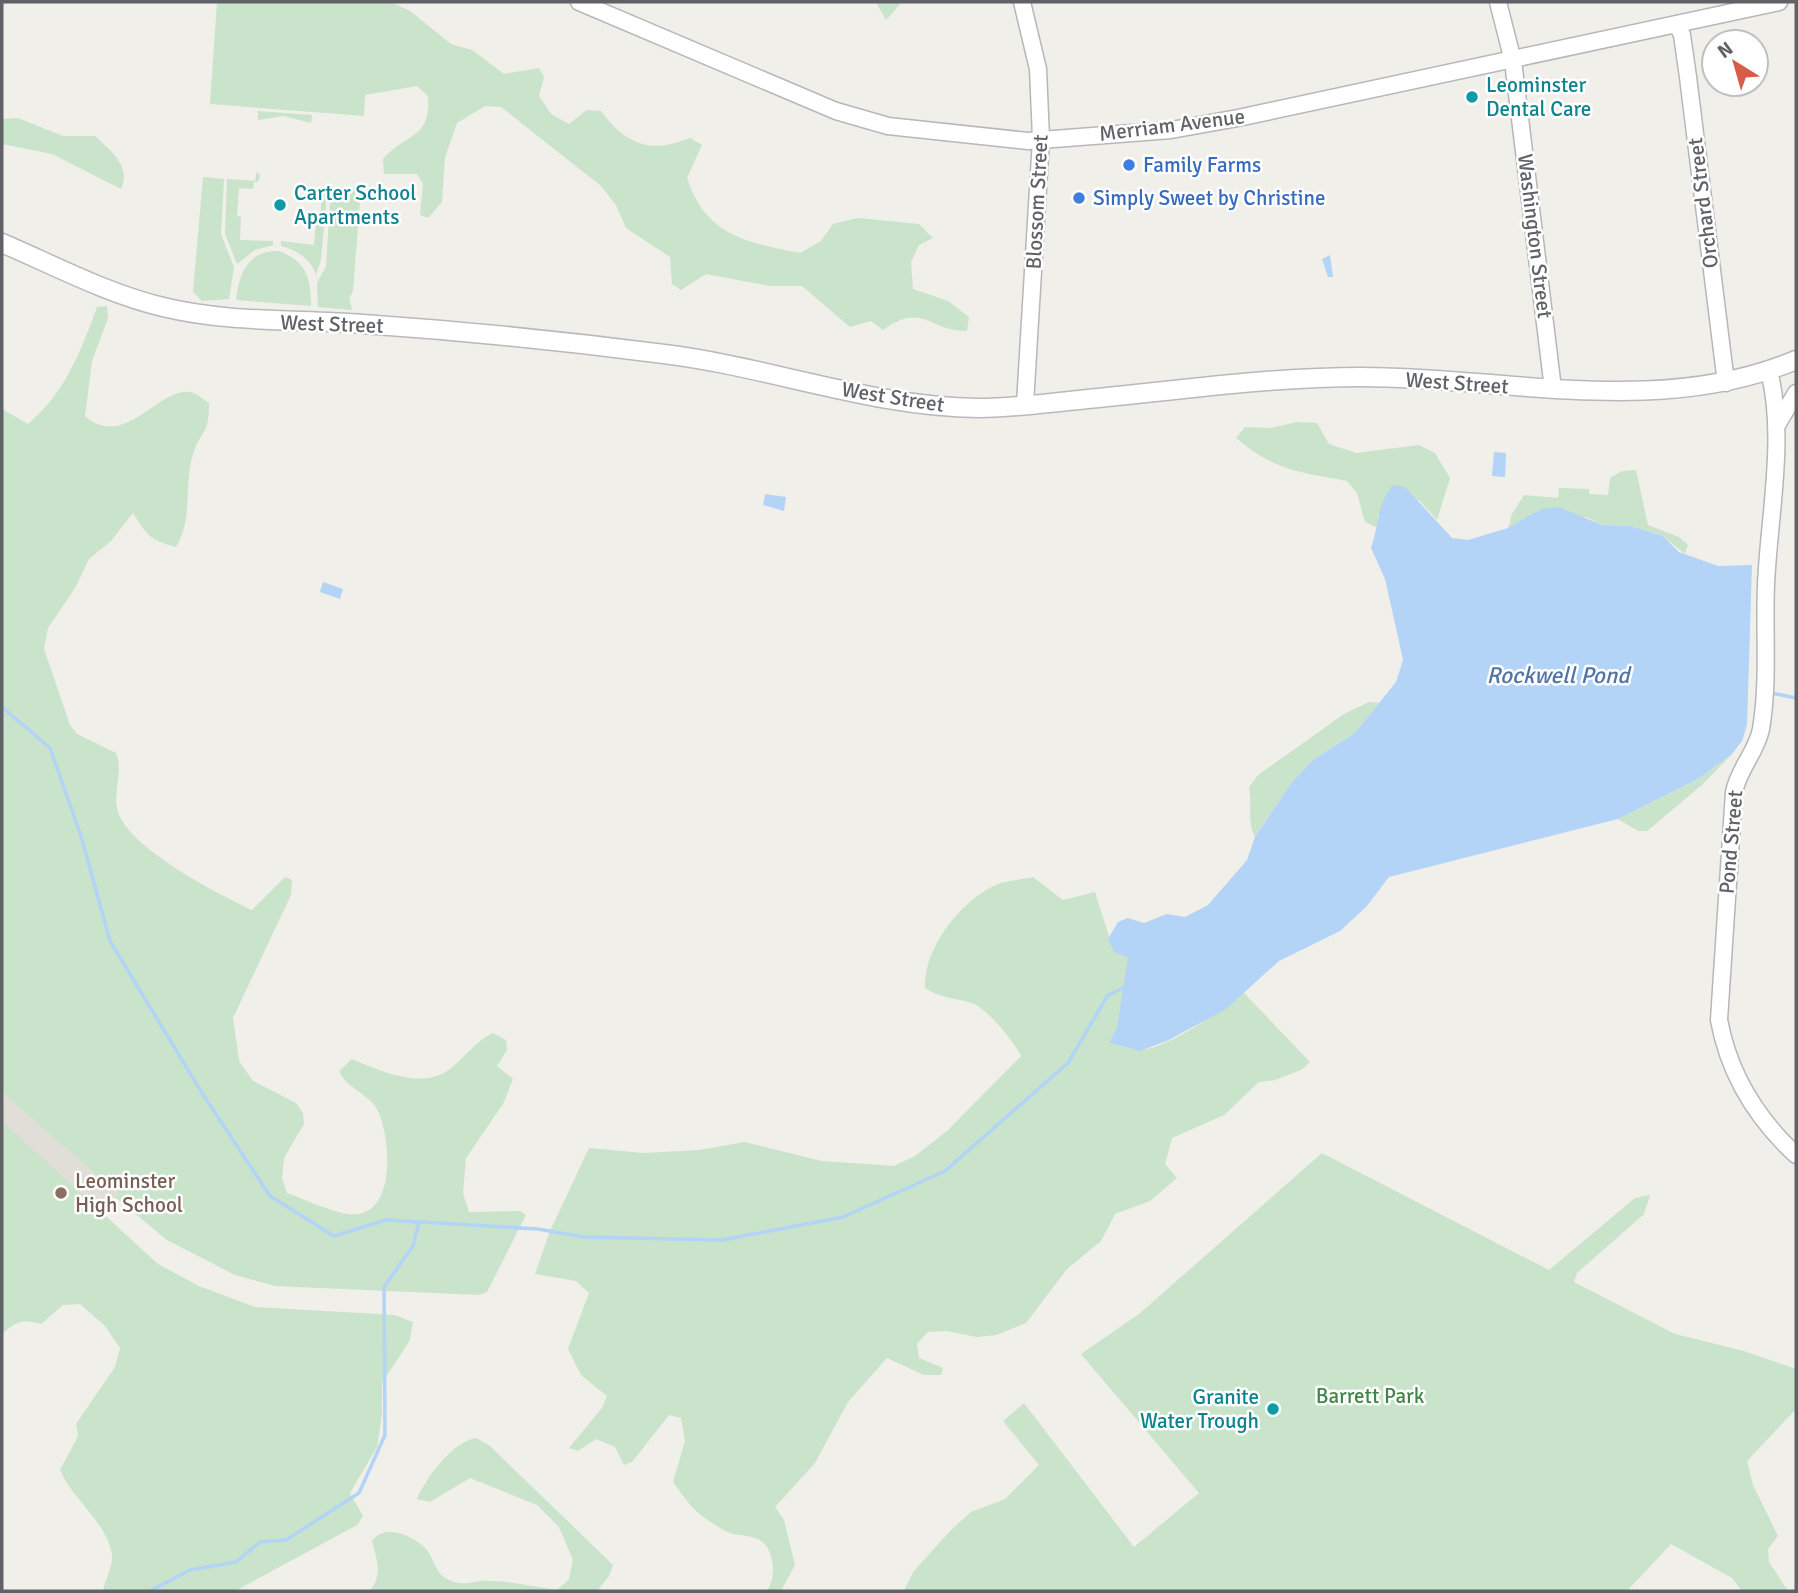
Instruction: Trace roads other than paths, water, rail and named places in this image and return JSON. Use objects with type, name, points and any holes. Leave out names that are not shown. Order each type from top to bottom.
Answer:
[{"type":"main road","name":"West Street","points":[[2,243],[157,306],[201,316],[424,328],[577,343],[704,360],[917,404],[981,408],[1338,377],[1402,378],[1553,389],[1640,391],[1703,388],[1769,371],[1796,360]]},
{"type":"street","name":"Merriam Avenue","points":[[579,2],[851,117],[888,126],[978,137],[1041,139],[1181,128],[1513,61],[1779,2]]},
{"type":"street","name":"Blossom Street","points":[[1022,2],[1038,69],[1041,139],[1025,404]]},
{"type":"street","name":"Washington Street","points":[[1498,2],[1513,61],[1553,389]]},
{"type":"street","name":"Orchard Street","points":[[1677,24],[1682,35],[1688,77],[1726,383]]},
{"type":"street","name":"Pond Street","points":[[1769,371],[1775,395],[1776,427],[1763,702],[1759,738],[1738,773],[1731,809],[1719,1020],[1724,1045],[1741,1088],[1768,1128],[1796,1156]]},
{"type":"street","name":"Pond Street","points":[[1776,427],[1796,393]]},
{"type":"water","points":[[1330,255],[1333,277],[1328,277],[1322,259]]},
{"type":"water","points":[[1494,452],[1506,453],[1505,477],[1492,476]]},
{"type":"water","name":"Rockwell Pond","points":[[1393,485],[1405,487],[1452,538],[1468,540],[1508,528],[1541,509],[1559,507],[1602,525],[1631,526],[1663,536],[1679,552],[1718,566],[1752,565],[1747,725],[1742,741],[1732,754],[1698,779],[1618,819],[1389,877],[1366,907],[1340,931],[1279,961],[1226,1009],[1167,1041],[1140,1051],[1109,1043],[1117,1027],[1128,957],[1114,952],[1108,939],[1118,922],[1128,918],[1144,923],[1167,914],[1185,917],[1208,905],[1247,860],[1255,837],[1292,782],[1313,760],[1355,733],[1396,682],[1403,660],[1385,579],[1371,548],[1381,507]]},
{"type":"water","points":[[765,494],[786,497],[784,511],[763,505]]},
{"type":"water","points":[[323,582],[343,589],[340,599],[320,592]]},
{"type":"waterway","points":[[1771,693],[1796,698]]},
{"type":"waterway","points":[[2,707],[50,748],[81,836],[110,941],[202,1093],[270,1196],[334,1236],[386,1220],[538,1229],[583,1237],[722,1240],[843,1217],[945,1171],[1068,1063],[1108,995],[1126,987]]},
{"type":"waterway","points":[[150,1591],[190,1570],[236,1562],[260,1542],[286,1540],[359,1493],[385,1435],[384,1287],[413,1246],[419,1222]]},
{"type":"place","name":"Leominster Dental Care","points":[[1472,97]]},
{"type":"place","name":"Family Farms","points":[[1129,165]]},
{"type":"place","name":"Simply Sweet by Christine","points":[[1079,198]]},
{"type":"place","name":"Carter School Apartments","points":[[280,205]]},
{"type":"place","name":"Leominster High School","points":[[61,1193]]},
{"type":"place","name":"Granite Water Trough","points":[[1273,1409]]},
{"type":"park label","name":"Barrett Park","points":[[1370,1396]]}]
